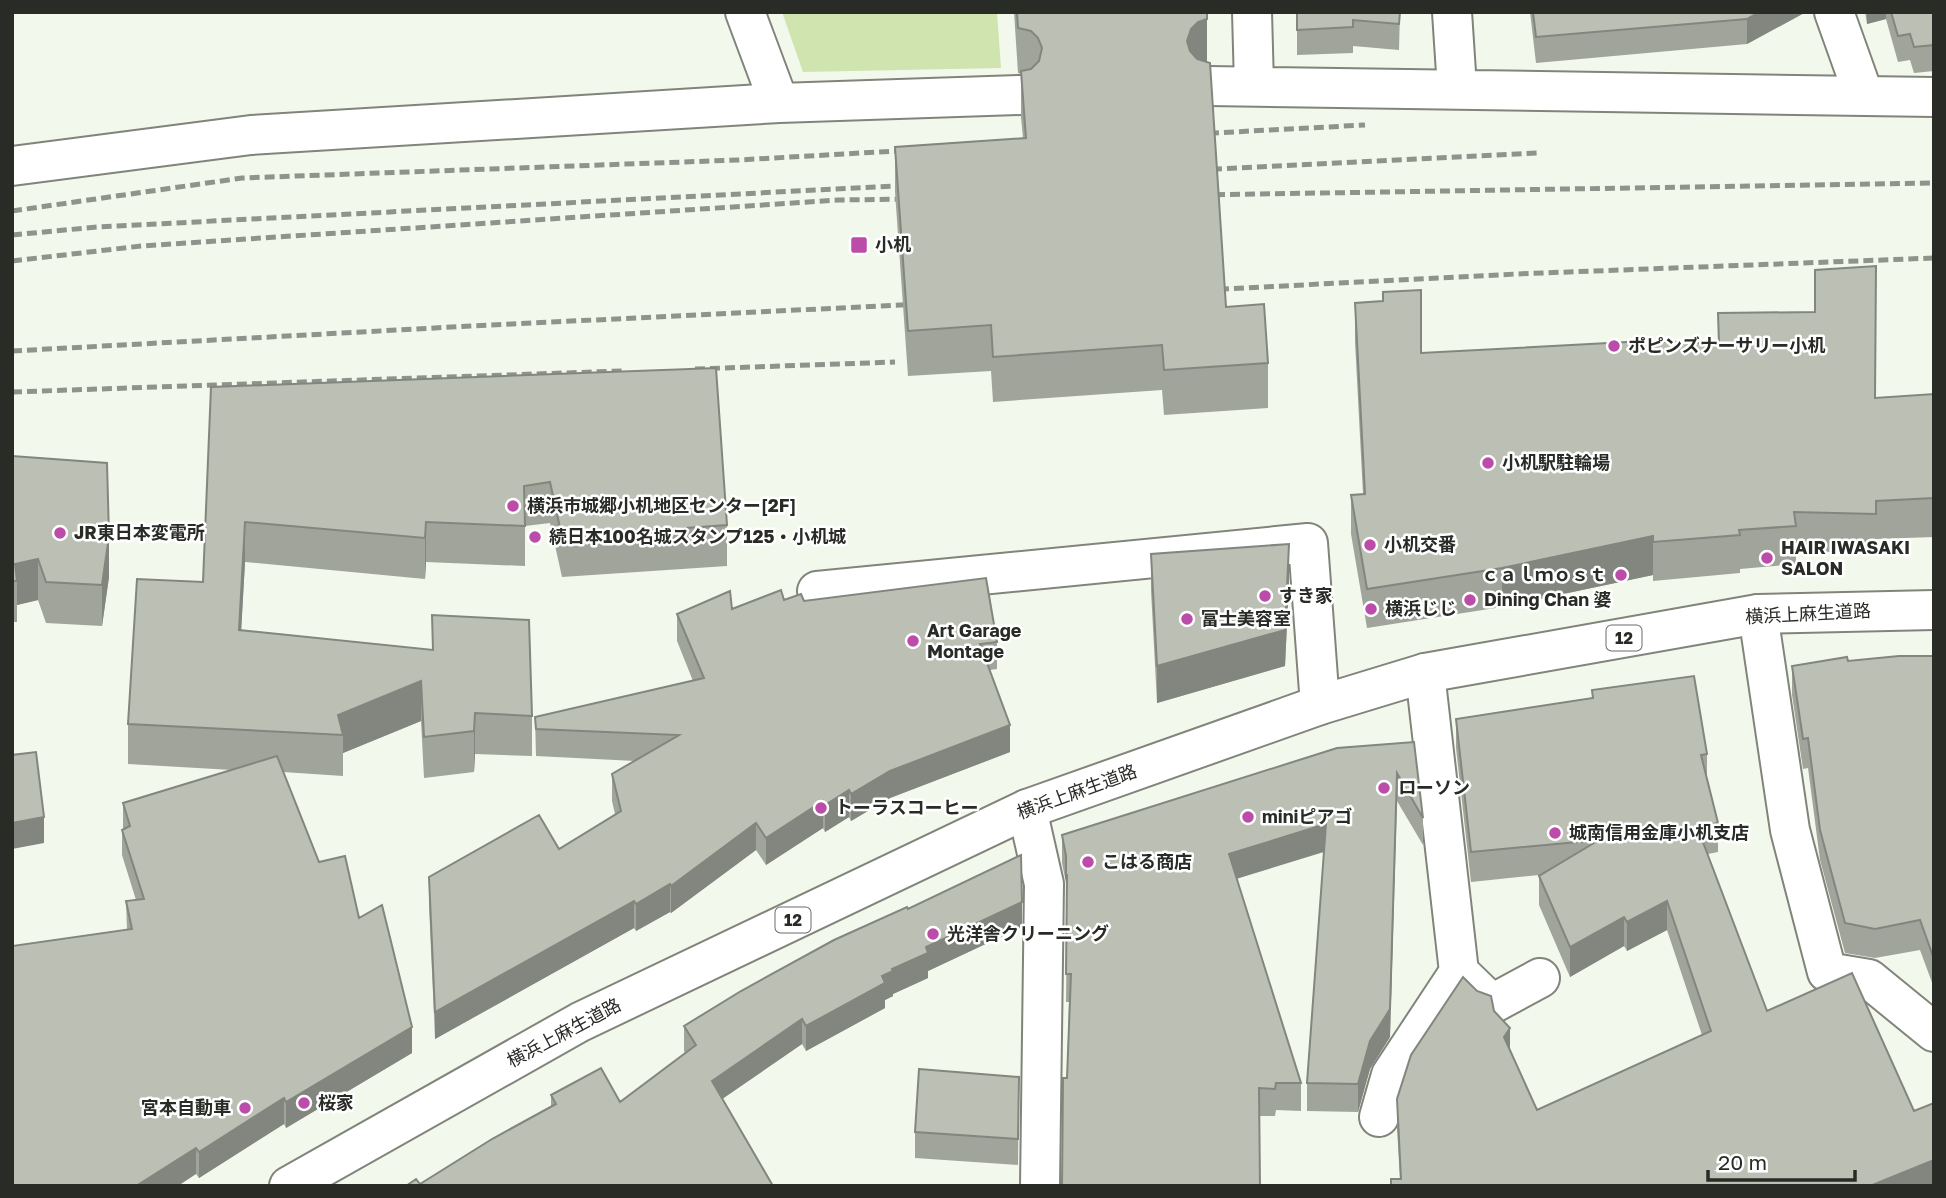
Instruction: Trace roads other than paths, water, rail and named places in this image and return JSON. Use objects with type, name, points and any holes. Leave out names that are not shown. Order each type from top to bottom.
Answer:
[{"type":"street","points":[[745,12],[779,103]]},
{"type":"street","points":[[1252,12],[1254,85]]},
{"type":"street","points":[[1452,12],[1457,88]]},
{"type":"street","points":[[1834,12],[1864,96]]},
{"type":"street","points":[[1209,86],[1934,97]]},
{"type":"street","points":[[12,166],[251,135],[779,103],[1020,95]]},
{"type":"street","points":[[817,591],[1308,543],[1320,705]]},
{"type":"street","name":"横浜上麻生道路","points":[[289,1186],[580,1022],[1027,808],[1320,705],[1425,673],[1758,614],[1934,610]]},
{"type":"street","points":[[1758,614],[1790,830],[1827,972],[1868,979],[1934,1032]]},
{"type":"street","points":[[1425,673],[1459,972],[1492,1004],[1540,978]]},
{"type":"street","points":[[1027,808],[1044,884],[1040,1186]]},
{"type":"street","points":[[1379,1117],[1391,1074],[1459,972]]},
{"type":"railway","points":[[1194,134],[1365,125]]},
{"type":"railway","points":[[12,211],[242,178],[738,160],[914,150]]},
{"type":"railway","points":[[1197,170],[1539,153]]},
{"type":"railway","points":[[1200,195],[1934,183]]},
{"type":"railway","points":[[12,235],[97,227],[914,185]]},
{"type":"railway","points":[[12,261],[141,246],[838,200],[916,199]]},
{"type":"railway","points":[[1204,290],[1516,274],[1934,258]]},
{"type":"railway","points":[[12,351],[921,304]]},
{"type":"railway","points":[[695,369],[895,362]]},
{"type":"railway","points":[[12,392],[622,371]]},
{"type":"place","name":"小机","points":[[859,245]]},
{"type":"place","name":"ポピンズナーサリー小机","points":[[1614,346]]},
{"type":"place","name":"小机駅駐輪場","points":[[1488,463]]},
{"type":"place","name":"横浜市城郷小机地区センター[2F]","points":[[513,506]]},
{"type":"place","name":"JR東日本変電所","points":[[60,533]]},
{"type":"place","name":"続日本100名城スタンプ125・小机城","points":[[535,537]]},
{"type":"place","name":"小机交番","points":[[1370,545]]},
{"type":"place","name":"HAIR IWASAKI SALON","points":[[1767,558]]},
{"type":"place","name":"ｃａｌｍｏｓｔ","points":[[1621,575]]},
{"type":"place","name":"すき家","points":[[1265,596]]},
{"type":"place","name":"Dining Chan 婆","points":[[1470,600]]},
{"type":"place","name":"横浜じじ","points":[[1371,609]]},
{"type":"place","name":"富士美容室","points":[[1187,619]]},
{"type":"place","name":"Art Garage Montage","points":[[913,641]]},
{"type":"place","name":"ローソン","points":[[1384,788]]},
{"type":"place","name":"トーラスコーヒー","points":[[821,808]]},
{"type":"place","name":"miniピアゴ","points":[[1248,817]]},
{"type":"place","name":"城南信用金庫小机支店","points":[[1555,833]]},
{"type":"place","name":"こはる商店","points":[[1088,862]]},
{"type":"place","name":"光洋舎クリーニング","points":[[933,934]]},
{"type":"place","name":"桜家","points":[[304,1103]]},
{"type":"place","name":"宮本自動車","points":[[245,1108]]}]
